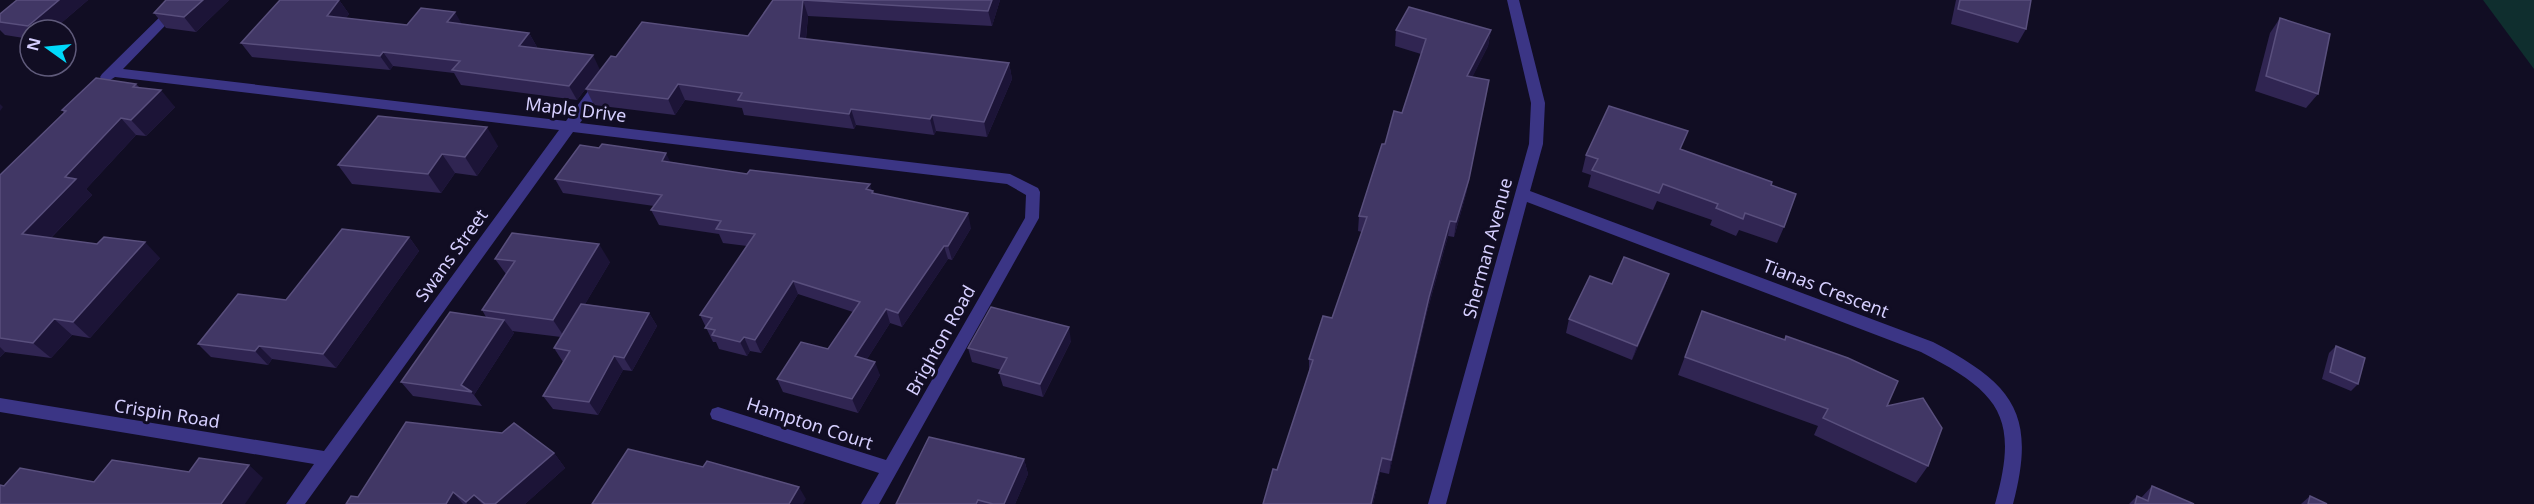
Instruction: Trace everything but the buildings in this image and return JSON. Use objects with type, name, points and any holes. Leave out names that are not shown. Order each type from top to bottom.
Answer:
[{"type":"street","points":[[95,88],[184,0]]},
{"type":"street","name":"Sherman Avenue","points":[[1437,504],[1536,144],[1538,103],[1513,0]]},
{"type":"street","name":"Swans Street","points":[[295,504],[611,69]]},
{"type":"street","name":"Maple Drive","points":[[112,72],[1010,179],[1033,192]]},
{"type":"street","name":"Brighton Road","points":[[870,504],[1032,218],[1033,192]]},
{"type":"street","name":"Tianas Crescent","points":[[1522,194],[1927,346],[1963,364],[1992,387],[2010,414],[2016,446],[2012,480],[2004,504]]},
{"type":"street","name":"Crispin Road","points":[[0,405],[327,459]]},
{"type":"street","name":"Hampton Court","points":[[718,414],[890,469]]},
{"type":"green space","points":[[2483,0],[2534,0],[2534,69]]}]
